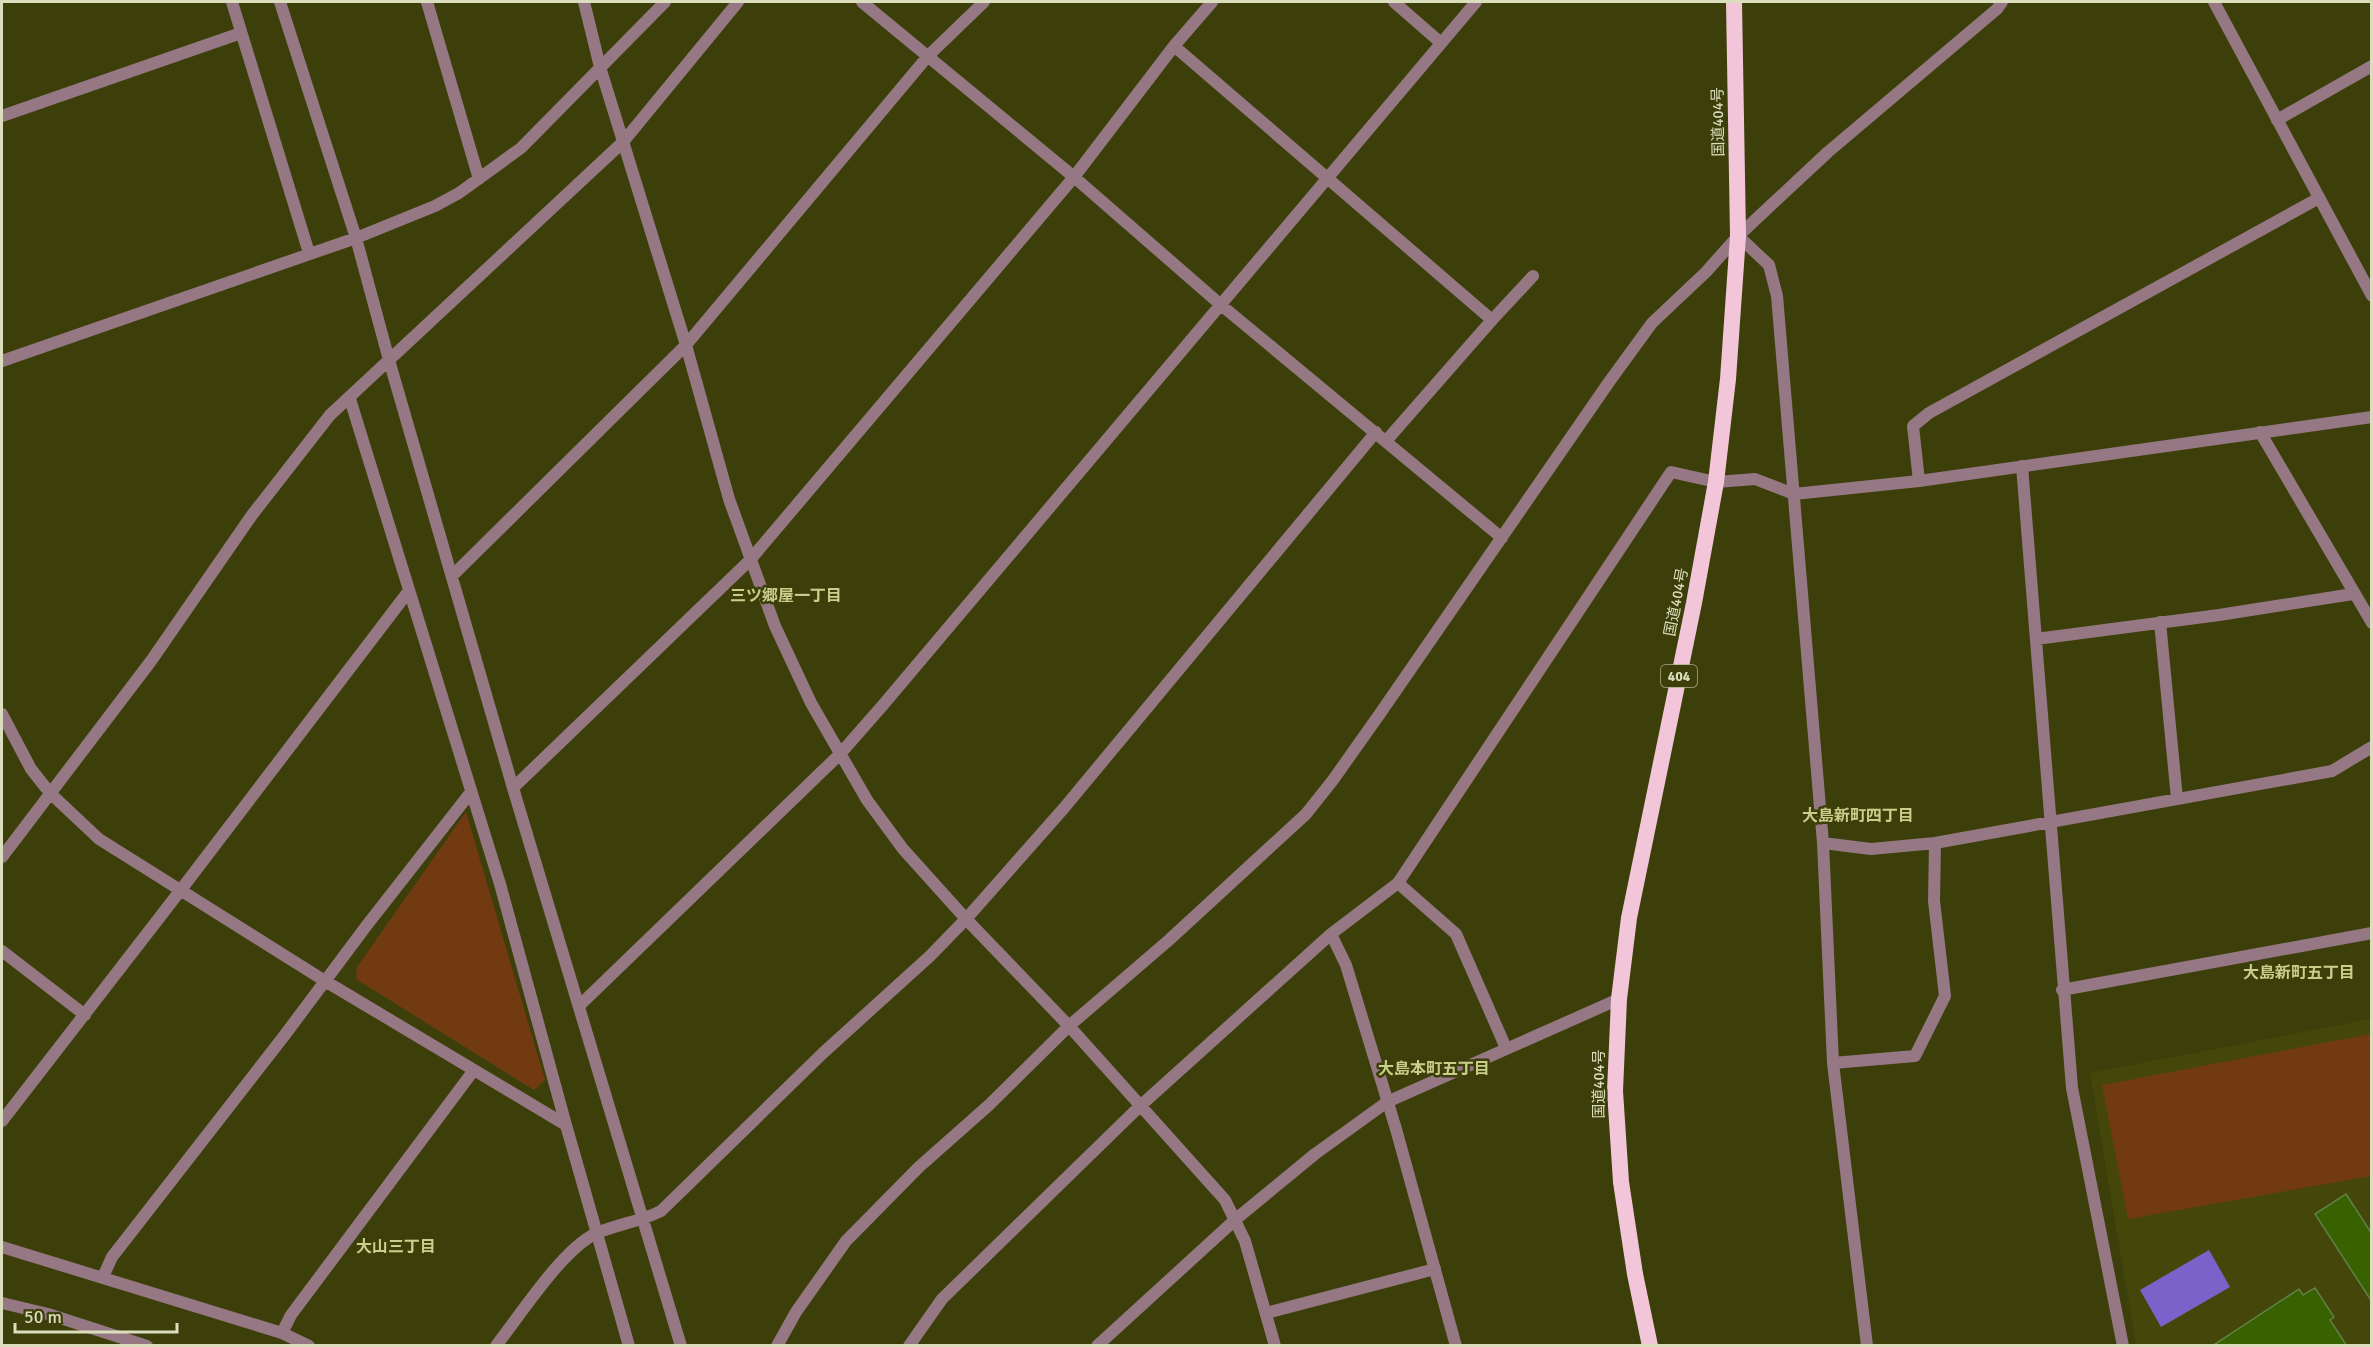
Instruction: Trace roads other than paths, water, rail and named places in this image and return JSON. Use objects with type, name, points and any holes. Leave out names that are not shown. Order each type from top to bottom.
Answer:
[{"type":"highway","name":"国道404号","points":[[1650,1346],[1635,1274],[1621,1182],[1615,1091],[1619,999],[1629,918],[1694,603],[1716,482],[1728,379],[1738,236],[1734,2]]},
{"type":"street","points":[[232,2],[309,253]]},
{"type":"street","points":[[280,2],[356,238],[513,788],[681,1346]]},
{"type":"street","points":[[427,2],[479,179]]},
{"type":"street","points":[[584,2],[600,67],[686,345],[729,499],[779,636],[811,703],[867,800],[903,849],[966,919],[1069,1026],[1139,1107],[1225,1200],[1245,1241],[1275,1346]]},
{"type":"street","points":[[2,361],[356,238],[435,206],[479,179],[521,148],[665,2]]},
{"type":"street","points":[[2,857],[151,660],[259,506],[330,415],[350,399],[623,142],[738,2]]},
{"type":"street","points":[[862,2],[1074,177],[1221,305],[1502,538]]},
{"type":"street","points":[[452,576],[686,345],[928,56],[984,2]]},
{"type":"street","points":[[513,788],[750,560],[1074,177],[1174,46],[1212,2]]},
{"type":"street","points":[[1394,2],[1441,43]]},
{"type":"street","points":[[579,1006],[840,754],[1476,2]]},
{"type":"street","points":[[777,1346],[796,1312],[846,1241],[919,1167],[989,1105],[1069,1026],[1169,940],[1306,814],[1333,780],[1652,324],[1706,272],[1738,236],[1828,152],[1997,9],[2002,2]]},
{"type":"street","points":[[2218,3],[2277,120],[2372,296]]},
{"type":"street","points":[[2,117],[241,33]]},
{"type":"street","points":[[1174,46],[1492,320]]},
{"type":"street","points":[[2277,120],[2372,66]]},
{"type":"street","points":[[1919,481],[1913,426],[1929,413],[2319,198]]},
{"type":"street","points":[[1738,236],[1769,265],[1777,296],[1823,843],[1833,1063],[1866,1346]]},
{"type":"street","points":[[1386,441],[1533,276]]},
{"type":"street","points":[[350,399],[525,972],[629,1346]]},
{"type":"street","points":[[909,1346],[942,1299],[1139,1107],[1331,934],[1398,883],[1671,472],[1716,482],[1755,479],[1794,494],[1919,481],[2372,417]]},
{"type":"street","points":[[496,1346],[576,1245],[596,1233],[643,1220],[661,1211],[823,1053],[930,956],[966,919],[1064,808],[1376,432]]},
{"type":"street","points":[[2260,432],[2372,623]]},
{"type":"street","points":[[2022,466],[2051,822],[2062,990],[2072,1088],[2123,1346]]},
{"type":"street","points":[[2,1121],[408,592]]},
{"type":"street","points":[[2037,639],[2353,594]]},
{"type":"street","points":[[2160,622],[2177,799]]},
{"type":"street","points":[[2,714],[31,769],[50,793],[99,839],[325,981],[566,1125]]},
{"type":"street","points":[[1823,843],[1871,849],[1935,843],[2332,771],[2372,747]]},
{"type":"street","points":[[103,1277],[112,1257],[471,792]]},
{"type":"street","points":[[1833,1063],[1915,1056],[1945,996],[1934,901],[1935,843]]},
{"type":"street","points":[[1398,883],[1456,934],[1506,1048]]},
{"type":"street","points":[[2062,990],[2372,933]]},
{"type":"street","points":[[1331,934],[1346,965],[1456,1346]]},
{"type":"street","points":[[2,951],[84,1015]]},
{"type":"street","points":[[1099,1344],[1236,1219],[1315,1154],[1387,1102],[1619,999]]},
{"type":"street","points":[[282,1333],[291,1315],[474,1070]]},
{"type":"street","points":[[2,1247],[282,1333],[309,1346]]},
{"type":"street","points":[[1266,1313],[1435,1269]]},
{"type":"street","points":[[2,1303],[48,1314],[147,1346]]},
{"type":"district","name":"三ツ郷屋一丁目","points":[[786,596]]},
{"type":"district","name":"大島新町四丁目","points":[[1858,816]]},
{"type":"district","name":"大島新町五丁目","points":[[2299,973]]},
{"type":"district","name":"大島本町五丁目","points":[[1434,1069]]},
{"type":"district","name":"大山三丁目","points":[[396,1247]]}]
